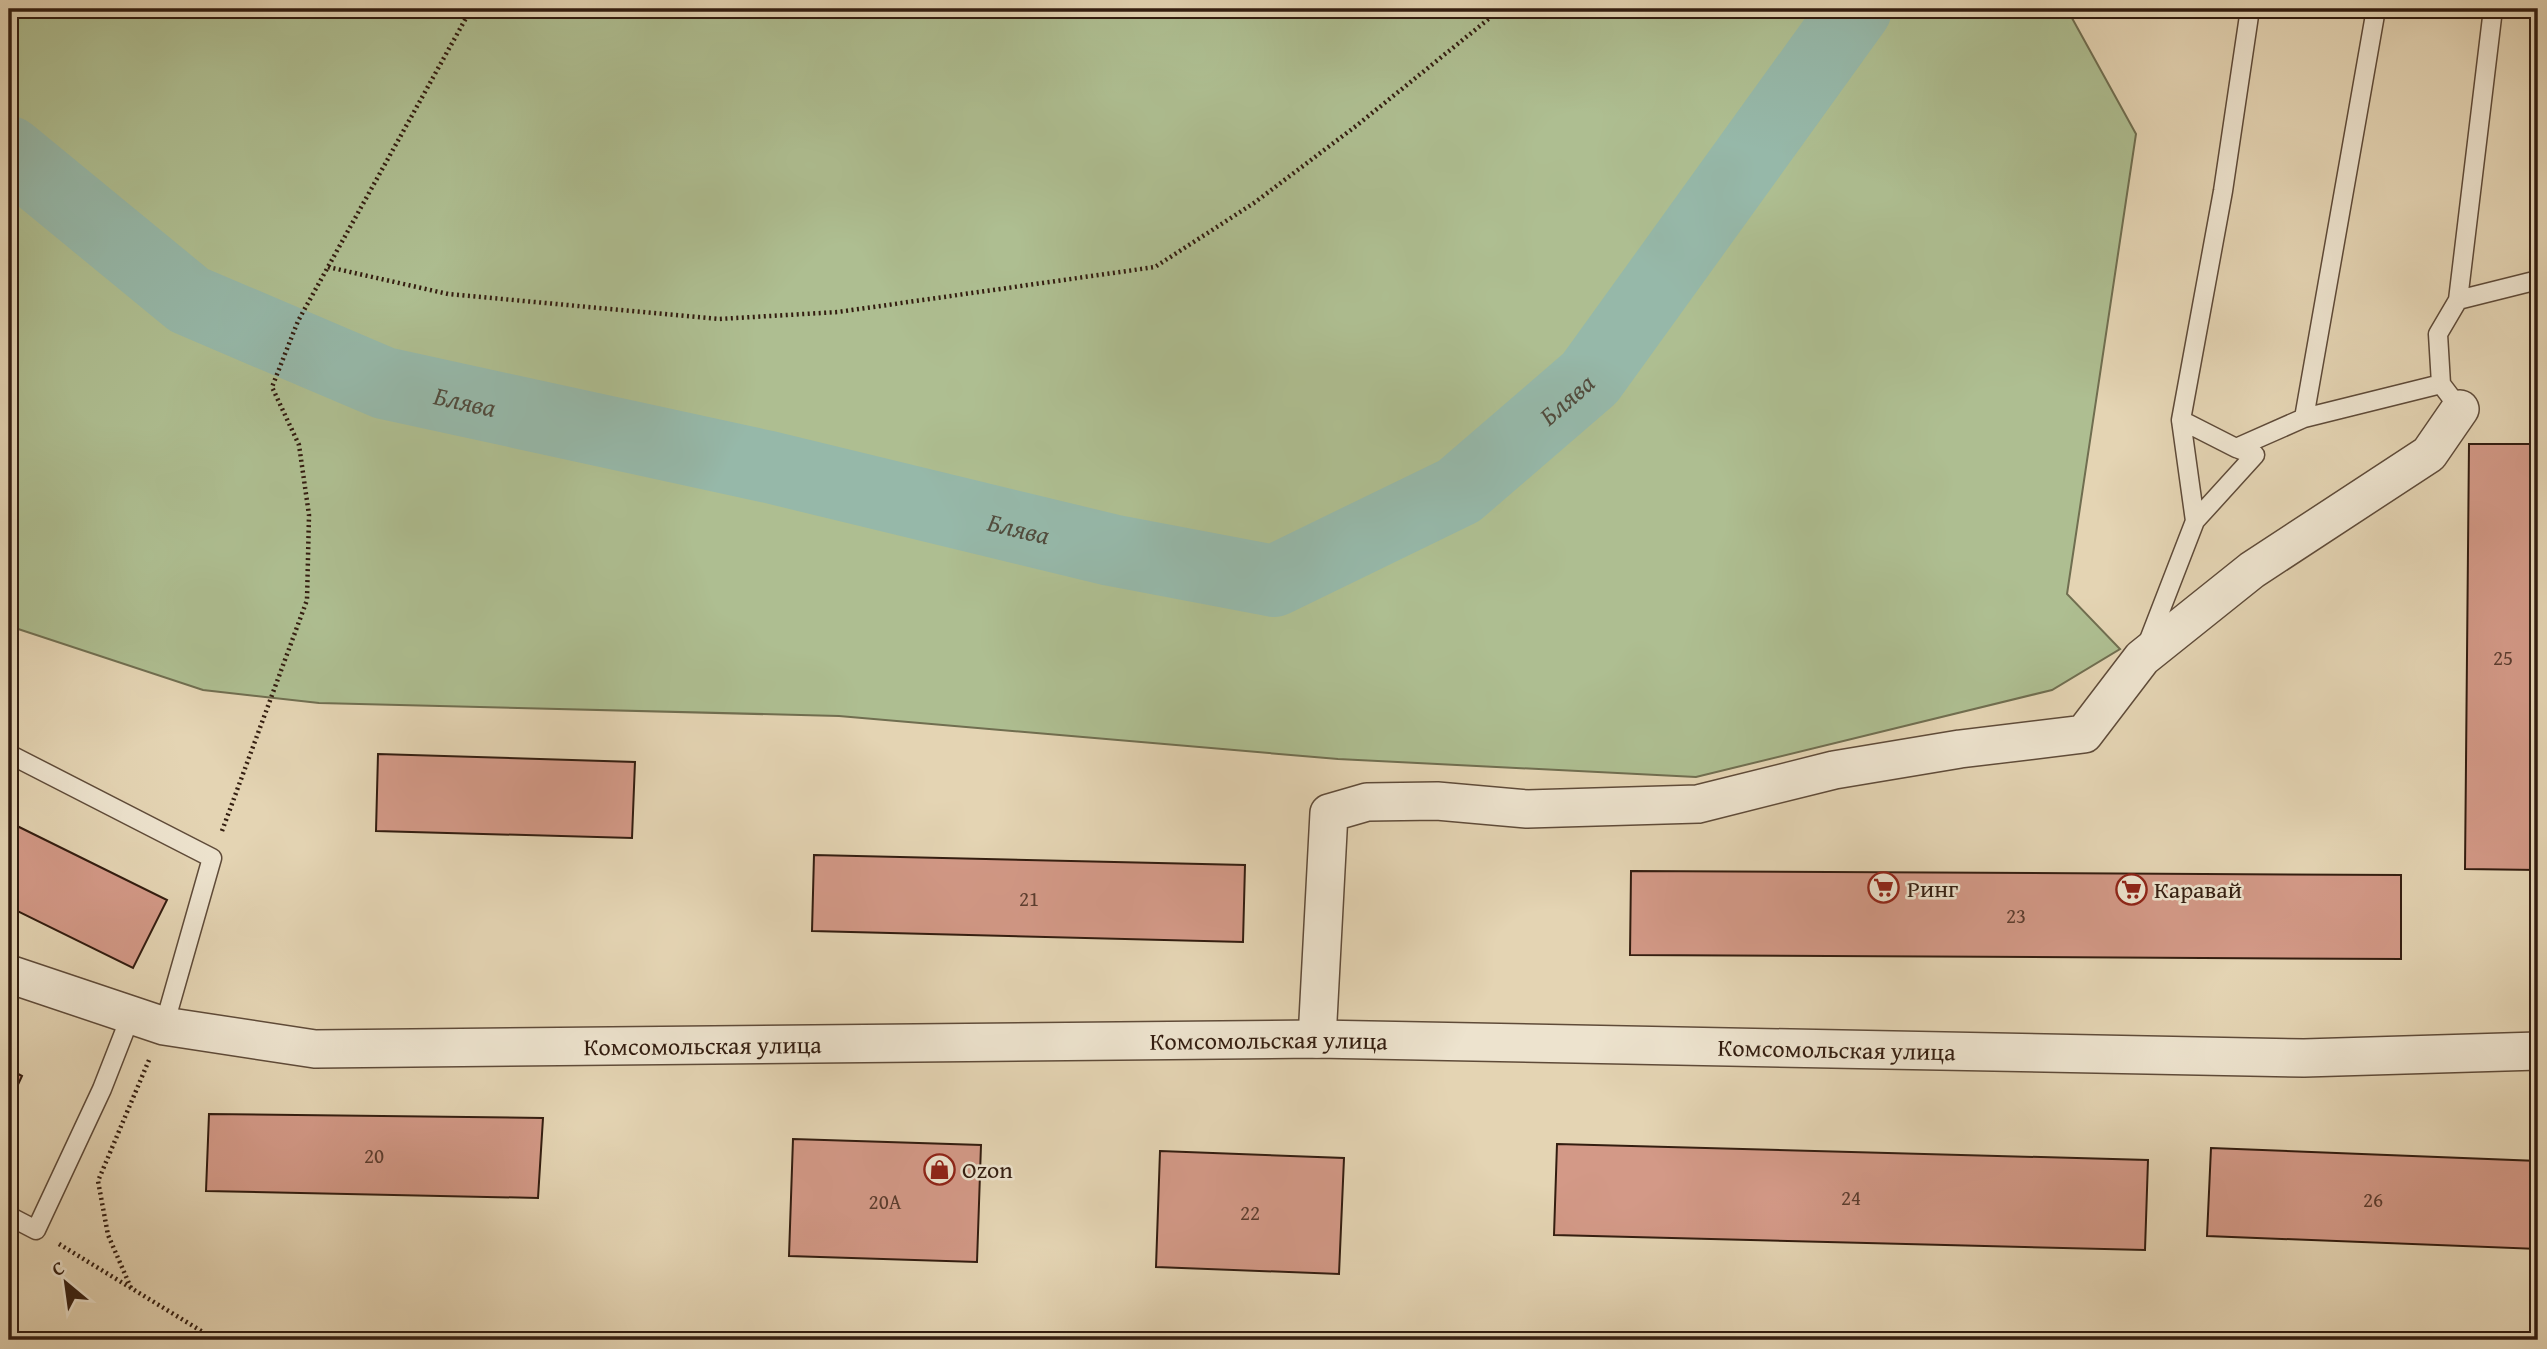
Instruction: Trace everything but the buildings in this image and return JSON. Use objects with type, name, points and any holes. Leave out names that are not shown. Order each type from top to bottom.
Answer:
[{"type":"street","points":[[1317,1039],[1329,813],[1367,802],[1437,801],[1527,809],[1698,804],[1834,770],[1960,749],[2084,734],[2142,658],[2252,570],[2429,454],[2451,396]]},
{"type":"street","name":"Комсомольская улица","points":[[9,974],[148,1020],[315,1049],[1317,1039],[2304,1058],[2538,1051]]},
{"type":"lane","points":[[2195,521],[2181,421],[2223,191],[2250,9]]},
{"type":"lane","points":[[2304,418],[2376,9]]},
{"type":"lane","points":[[2236,448],[2304,418],[2451,396],[2438,334],[2458,300],[2493,9]]},
{"type":"lane","points":[[2458,300],[2538,280]]},
{"type":"lane","points":[[2142,658],[2195,521],[2255,455],[2181,421]]},
{"type":"lane","points":[[9,754],[212,858],[148,1020],[102,1089],[36,1230],[9,1216]]},
{"type":"path","points":[[212,858],[307,600],[309,515],[299,445],[272,387],[298,321],[471,9]]},
{"type":"path","points":[[328,267],[447,294],[719,319],[838,312],[1155,267],[1265,195],[1501,9]]},
{"type":"path","points":[[131,1288],[108,1235],[97,1181],[148,1020]]},
{"type":"path","points":[[36,1230],[216,1340]]},
{"type":"green space","points":[[9,9],[2067,9],[2136,134],[2067,594],[2120,649],[2052,690],[1696,777],[1338,759],[839,716],[319,703],[203,690],[9,626]]},
{"type":"waterway","name":"Блява","points":[[9,152],[189,300],[384,383],[769,467],[1111,550],[1274,581],[1459,491],[1590,378],[1856,9]]},
{"type":"place","name":"Ринг","points":[[1884,888]]},
{"type":"place","name":"Каравай","points":[[2131,889]]},
{"type":"place","name":"Ozon","points":[[939,1169]]}]
